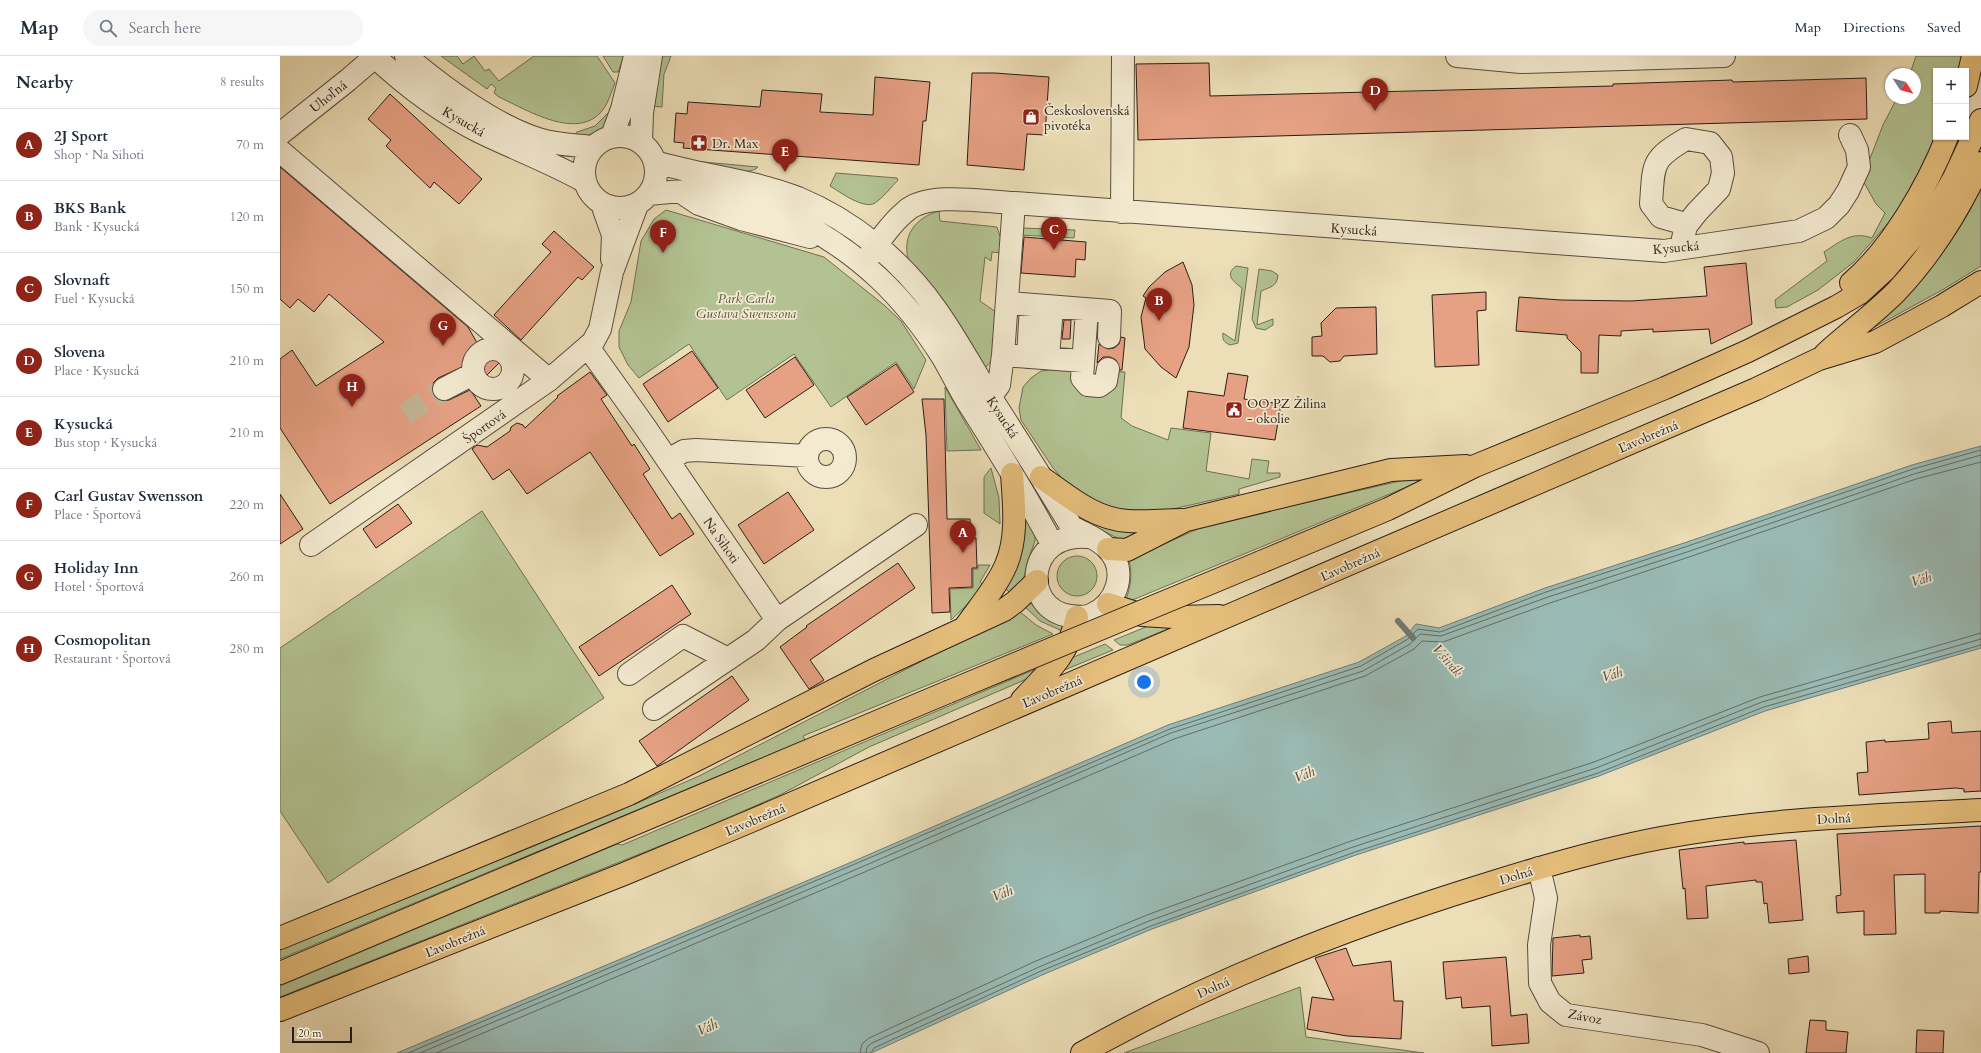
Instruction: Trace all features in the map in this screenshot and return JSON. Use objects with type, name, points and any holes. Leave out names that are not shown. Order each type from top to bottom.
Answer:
[{"type":"main road","points":[[1969,73],[1973,56]]},
{"type":"main road","points":[[280,974],[948,692],[1388,509],[1475,466],[1664,388],[1748,351],[1810,320],[1860,293],[1885,270],[1914,238],[1944,196],[1981,120]]},
{"type":"main road","points":[[1810,320],[1853,282],[1880,252],[1914,202],[1932,172],[1946,140]]},
{"type":"main road","points":[[1819,359],[1895,292],[1919,265],[1939,239],[1959,207],[1981,163]]},
{"type":"main road","points":[[1819,359],[1875,342],[1942,306],[1981,282]]},
{"type":"main road","name":"Ľavobrežná","points":[[280,1010],[638,868],[1232,615],[1756,389],[1819,359]]},
{"type":"main road","points":[[1041,477],[1085,508],[1104,517],[1128,521],[1186,520],[1391,470],[1475,466]]},
{"type":"main road","points":[[964,628],[994,586],[1006,565],[1015,522],[1012,474]]},
{"type":"main road","points":[[1108,549],[1128,550],[1186,520]]},
{"type":"main road","points":[[280,938],[629,794],[874,670],[1004,610],[1015,602],[1037,581]]},
{"type":"main road","points":[[1108,604],[1142,615],[1174,617],[1232,615]]},
{"type":"main road","points":[[1015,707],[1053,667],[1073,635],[1077,617]]},
{"type":"main road","name":"Dolná","points":[[1082,1053],[1195,995],[1302,948],[1420,904],[1540,868],[1627,845],[1700,832],[1806,819],[1981,810]]},
{"type":"street","name":"Kysucká","points":[[375,56],[417,91],[457,119],[480,132],[555,165],[584,181],[588,190],[602,204],[619,209],[643,199],[680,192],[710,191],[738,196],[781,212],[831,240],[864,264],[878,277],[915,319],[941,356],[1052,544]]},
{"type":"street","name":"Uhoľná","points":[[280,134],[348,80],[375,56]]},
{"type":"street","name":"Kysucká","points":[[406,56],[438,82],[466,101],[511,127],[538,139],[593,147]]},
{"type":"street","points":[[612,136],[622,108],[635,56]]},
{"type":"street","points":[[641,142],[642,113],[651,56]]},
{"type":"street","points":[[1122,212],[1123,56]]},
{"type":"street","points":[[1457,56],[1521,62],[1724,56]]},
{"type":"street","name":"Kysucká","points":[[864,264],[876,246],[906,210],[916,204],[941,199],[1014,203],[1664,251],[1799,231],[1826,218],[1839,204],[1855,179],[1859,167],[1857,150],[1850,135]]},
{"type":"street","points":[[584,181],[586,157],[593,147],[601,140],[612,136],[627,136],[641,142],[652,154],[655,162],[656,178],[643,199]]},
{"type":"street","points":[[280,151],[542,374]]},
{"type":"street","name":"Kysucká","points":[[655,162],[682,170],[766,187],[798,198],[844,221],[876,246],[912,280],[931,302],[963,350],[990,397],[1071,526],[1088,536]]},
{"type":"street","name":"Športová","points":[[612,272],[643,199]]},
{"type":"street","points":[[962,393],[990,397],[999,385],[1008,303],[1014,203]]},
{"type":"street","name":"Športová","points":[[311,545],[524,398],[542,374],[588,347],[600,329],[612,272],[613,235],[602,204]]},
{"type":"street","points":[[1681,248],[1686,226]]},
{"type":"street","points":[[1008,303],[1110,311],[1109,337]]},
{"type":"street","points":[[1038,358],[1042,306]]},
{"type":"street","points":[[1087,310],[1082,378],[1088,385],[1099,386],[1106,381],[1108,369]]},
{"type":"street","points":[[482,323],[485,337],[483,351]]},
{"type":"street","name":"Na Sihoti","points":[[588,347],[668,460],[777,620]]},
{"type":"street","points":[[494,389],[507,384],[511,378],[513,365],[511,359],[501,351],[489,349],[483,351],[474,360],[472,367],[473,374],[481,386],[494,389],[513,398],[524,398]]},
{"type":"street","points":[[1003,355],[1083,361]]},
{"type":"street","points":[[513,365],[542,374]]},
{"type":"street","points":[[444,389],[473,374]]},
{"type":"street","points":[[668,460],[684,451],[696,450],[807,456]]},
{"type":"street","points":[[654,709],[756,640],[777,620],[916,525]]},
{"type":"street","points":[[1075,535],[1088,536],[1099,541],[1108,549],[1116,564],[1118,582],[1115,594],[1108,604],[1099,611],[1088,616],[1065,616],[1054,610],[1046,603],[1040,592],[1037,581],[1037,570],[1045,551],[1052,544],[1063,538],[1075,535]]},
{"type":"street","points":[[629,674],[682,636],[728,659]]},
{"type":"street","name":"Závoz","points":[[1540,868],[1546,898],[1539,945],[1540,983],[1550,1002],[1566,1015],[1702,1035],[1758,1053]]},
{"type":"green space","points":[[441,56],[457,56],[463,64],[474,56],[485,71],[489,69],[499,81],[534,56],[597,56],[615,83],[607,103],[597,116],[585,122],[571,124],[556,121],[525,110],[499,97],[494,93],[496,88],[491,84],[487,89]]},
{"type":"green space","points":[[603,56],[624,56],[618,72],[613,72]]},
{"type":"green space","points":[[657,56],[671,56],[664,74],[662,107],[650,106]]},
{"type":"green space","points":[[1916,56],[1962,56],[1960,68],[1933,68],[1933,140],[1935,140],[1919,179],[1897,213],[1854,262],[1818,290],[1787,307],[1776,308],[1775,300],[1827,261],[1824,252],[1841,241],[1853,236],[1865,236],[1872,238],[1885,213],[1876,204],[1862,179],[1883,125],[1894,104],[1921,104],[1921,68],[1912,68]]},
{"type":"green space","points":[[609,112],[609,123],[592,134],[573,137],[577,132],[595,126]]},
{"type":"green space","points":[[692,161],[758,167],[753,170],[746,171],[726,170]]},
{"type":"green space","points":[[836,173],[897,178],[898,180],[878,201],[870,205],[852,199],[830,186]]},
{"type":"green space","points":[[1981,188],[1981,266],[1944,289],[1871,329],[1903,298],[1934,264],[1960,227]]},
{"type":"green space","name":"Park Carla Gustava Swenssona","points":[[666,210],[824,257],[884,305],[901,321],[926,360],[914,389],[896,362],[831,407],[794,354],[727,400],[689,344],[639,378],[628,365],[619,347],[619,331],[631,302],[641,241],[654,219]]},
{"type":"green space","points":[[939,211],[940,221],[997,227],[1001,239],[1000,253],[992,252],[991,261],[985,257],[980,301],[996,312],[992,360],[986,367],[982,367],[909,262],[907,244],[912,229],[923,218]]},
{"type":"green space","points":[[1023,228],[1075,230],[1074,238],[1021,235]]},
{"type":"green space","points":[[1236,266],[1248,268],[1238,343],[1230,345],[1224,340],[1223,333],[1235,341],[1242,288],[1233,281],[1231,275],[1232,269]]},
{"type":"green space","points":[[1259,269],[1272,271],[1278,275],[1275,284],[1261,291],[1257,325],[1273,319],[1273,325],[1265,330],[1256,328],[1252,319]]},
{"type":"green space","points":[[1066,368],[1072,373],[1073,384],[1078,390],[1110,371],[1125,372],[1121,418],[1132,426],[1168,440],[1171,428],[1211,433],[1206,471],[1249,479],[1252,459],[1269,461],[1267,473],[1280,473],[1280,477],[1239,489],[1239,494],[1164,511],[1111,510],[1066,483],[1053,468],[1021,420],[1019,408],[1023,387],[1031,378],[1041,371]]},
{"type":"green space","points":[[945,387],[981,450],[947,451]]},
{"type":"green space","points":[[991,468],[999,498],[1000,524],[984,513],[984,477]]},
{"type":"green space","points":[[1435,473],[1436,475],[1125,603],[1130,582],[1131,571],[1129,560],[1204,526]]},
{"type":"green space","points":[[1070,508],[1149,530],[1121,540],[1100,529],[1080,522]]},
{"type":"green space","points":[[482,511],[604,698],[328,883],[280,811],[280,648]]},
{"type":"green space","points":[[1023,512],[1035,531],[1035,541],[1028,560],[1023,581],[1012,594],[1003,587]]},
{"type":"green space","points":[[1081,556],[1088,559],[1094,565],[1097,576],[1096,584],[1088,593],[1081,596],[1073,596],[1066,593],[1058,584],[1057,572],[1060,565],[1069,557]]},
{"type":"green space","points":[[978,565],[990,565],[980,582],[984,585],[975,597],[951,620],[950,589],[973,588],[973,569],[978,569]]},
{"type":"green space","points":[[1029,602],[1050,621],[1069,627],[1060,630],[1040,621],[1024,606]]},
{"type":"green space","points":[[1019,611],[1036,625],[1053,634],[803,736],[805,740],[280,959],[280,950],[619,811],[699,776]]},
{"type":"green space","points":[[1153,624],[1170,628],[1128,645],[1120,645],[1114,640]]},
{"type":"green space","points":[[1105,644],[1113,650],[1062,671],[1069,659]]},
{"type":"green space","points":[[1064,657],[1043,672],[869,747],[780,795],[695,832],[280,997],[280,986],[617,844],[622,845]]},
{"type":"green space","points":[[1300,987],[1306,1037],[1424,1053],[1124,1053]]},
{"type":"water","name":"Váh","points":[[1981,446],[1981,648],[1765,711],[1599,776],[1356,855],[1152,929],[1042,975],[871,1053],[397,1053],[854,861],[1168,725],[1359,662],[1406,636],[1416,624],[1439,628],[1545,588],[1684,543],[1912,465]]},
{"type":"building","points":[[1209,63],[1210,96],[1613,86],[1613,84],[1732,80],[1733,82],[1866,78],[1867,119],[1138,140],[1136,64]]},
{"type":"building","points":[[972,73],[1049,77],[1045,135],[1027,134],[1024,170],[967,165]]},
{"type":"building","points":[[875,77],[930,82],[926,121],[923,121],[919,165],[683,148],[684,143],[674,142],[676,113],[687,114],[688,102],[760,107],[762,90],[822,94],[820,112],[873,115]]},
{"type":"building","points":[[390,94],[482,179],[459,204],[434,182],[430,188],[386,146],[391,140],[368,119]]},
{"type":"building","points":[[280,167],[468,327],[484,355],[504,358],[485,377],[484,368],[479,363],[473,362],[438,378],[433,383],[432,388],[433,394],[437,399],[443,401],[449,400],[474,388],[471,391],[481,406],[330,504],[280,428],[280,359],[292,350],[316,386],[384,342],[329,294],[314,312],[298,299],[290,308],[280,299]]},
{"type":"building","points":[[554,231],[594,267],[582,280],[578,277],[521,340],[494,315],[551,252],[542,244]]},
{"type":"building","points":[[1024,237],[1086,242],[1085,260],[1076,259],[1075,277],[1021,273]]},
{"type":"building","points":[[1183,262],[1192,285],[1194,305],[1189,347],[1176,378],[1161,367],[1145,349],[1141,317],[1146,298],[1143,296],[1149,287],[1165,272]]},
{"type":"building","points":[[1746,263],[1752,324],[1711,344],[1709,329],[1653,332],[1653,329],[1621,331],[1621,336],[1599,335],[1598,373],[1581,373],[1581,352],[1567,338],[1567,335],[1516,331],[1519,297],[1561,300],[1631,301],[1707,296],[1704,267]]},
{"type":"building","points":[[1486,292],[1486,310],[1477,311],[1479,365],[1435,367],[1432,295]]},
{"type":"building","points":[[1376,307],[1377,354],[1344,356],[1340,361],[1330,362],[1323,356],[1312,356],[1312,337],[1322,336],[1321,323],[1336,308]]},
{"type":"building","points":[[1064,320],[1071,320],[1070,339],[1062,339]]},
{"type":"building","points":[[1121,337],[1125,338],[1122,370],[1120,370],[1116,360],[1110,357],[1103,357],[1097,363],[1099,344],[1108,349],[1114,348],[1119,344]]},
{"type":"building","points":[[692,351],[718,388],[668,422],[643,384]]},
{"type":"building","points":[[795,357],[814,385],[765,418],[746,390]]},
{"type":"building","points":[[896,364],[914,392],[866,425],[847,397]]},
{"type":"building","points":[[590,372],[607,395],[601,399],[632,446],[634,444],[650,469],[643,474],[672,519],[680,513],[694,534],[660,556],[590,452],[527,494],[509,469],[493,480],[472,449],[477,445],[487,447],[510,431],[511,427],[517,423],[523,425],[525,428],[558,397],[557,396]]},
{"type":"building","points":[[1228,373],[1248,376],[1244,399],[1281,404],[1275,440],[1183,428],[1188,391],[1224,396]]},
{"type":"building","points":[[922,399],[944,399],[947,519],[970,519],[971,538],[976,538],[977,568],[972,568],[972,587],[949,588],[950,612],[932,613],[926,435]]},
{"type":"building","points":[[788,492],[814,530],[764,564],[738,525]]},
{"type":"building","points":[[280,494],[303,529],[280,544]]},
{"type":"building","points":[[398,504],[412,523],[376,548],[363,529]]},
{"type":"building","points":[[898,563],[915,588],[810,660],[824,680],[809,689],[780,647],[807,627],[806,626]]},
{"type":"building","points":[[672,585],[691,614],[599,676],[579,647]]},
{"type":"building","points":[[732,676],[749,700],[657,766],[639,741]]},
{"type":"building","points":[[1951,721],[1952,733],[1981,731],[1981,791],[1964,792],[1964,789],[1956,788],[1859,795],[1857,773],[1868,772],[1866,742],[1929,739],[1928,723]]},
{"type":"building","points":[[1981,826],[1981,872],[1979,872],[1978,913],[1940,911],[1940,913],[1925,913],[1925,874],[1894,875],[1896,934],[1864,935],[1864,911],[1837,913],[1836,896],[1841,895],[1837,834]]},
{"type":"building","points":[[1796,840],[1803,920],[1769,923],[1767,903],[1764,904],[1762,882],[1756,882],[1756,880],[1706,886],[1708,918],[1687,919],[1685,888],[1683,889],[1679,850],[1744,842],[1744,844]]},
{"type":"building","points":[[1580,935],[1580,937],[1590,936],[1592,959],[1582,960],[1584,973],[1552,976],[1553,938]]},
{"type":"building","points":[[1346,948],[1353,966],[1391,961],[1394,1001],[1403,1001],[1401,1039],[1347,1036],[1307,1029],[1312,997],[1334,1000],[1315,958]]},
{"type":"building","points":[[1808,956],[1809,972],[1789,974],[1788,959]]},
{"type":"building","points":[[1506,957],[1511,1016],[1527,1014],[1529,1043],[1492,1046],[1490,1006],[1462,1008],[1461,997],[1446,999],[1443,962]]},
{"type":"building","points":[[1810,1020],[1826,1021],[1826,1030],[1848,1032],[1846,1053],[1806,1053]]},
{"type":"building","points":[[1917,1030],[1944,1031],[1943,1053],[1916,1053]]},
{"type":"waterway","name":"Všivák","points":[[1398,621],[1413,638]]},
{"type":"tunnel","points":[[405,414],[444,389]]},
{"type":"place","name":"Slovena","points":[[1375,111]]},
{"type":"place","name":"Československá pivotéka","points":[[1031,117]]},
{"type":"place","name":"Dr. Max","points":[[699,143]]},
{"type":"place","name":"Kysucká","points":[[785,172]]},
{"type":"place","name":"Slovnaft","points":[[1054,250]]},
{"type":"place","name":"Carl Gustav Swensson","points":[[663,253]]},
{"type":"place","name":"BKS Bank","points":[[1159,321]]},
{"type":"place","name":"Holiday Inn","points":[[443,346]]},
{"type":"place","name":"Cosmopolitan","points":[[352,407]]},
{"type":"place","name":"OO PZ Žilina - okolie","points":[[1234,410]]},
{"type":"place","name":"2J Sport","points":[[963,553]]}]
